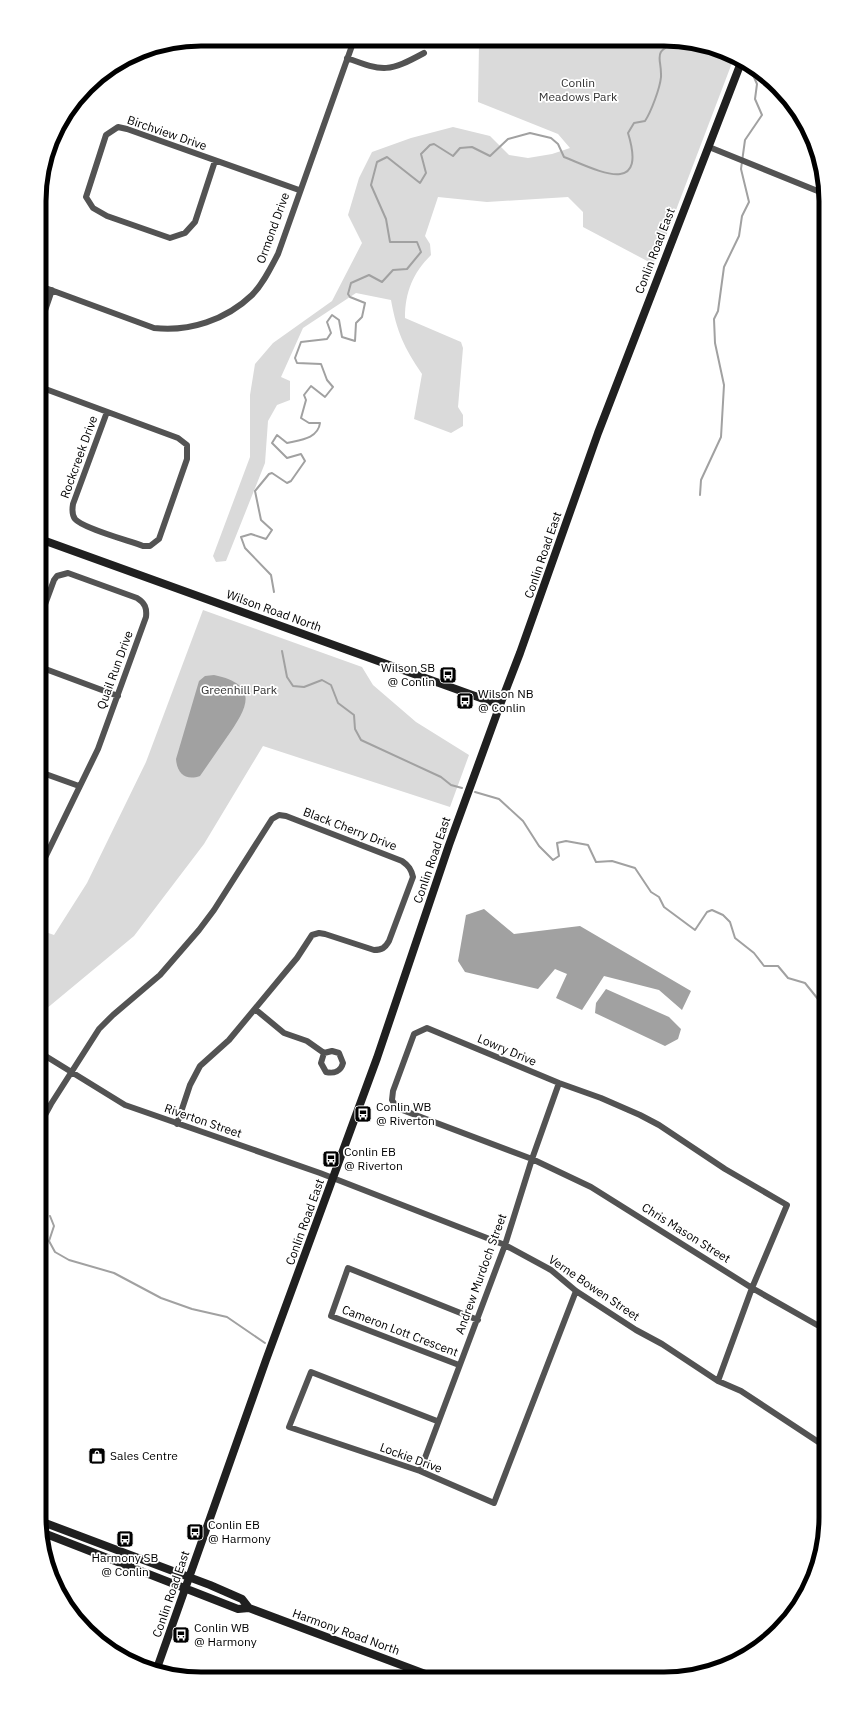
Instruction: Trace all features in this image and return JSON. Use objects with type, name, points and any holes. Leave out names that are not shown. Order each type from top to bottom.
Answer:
[{"type":"street","name":"Ormond Drive","points":[[46,288],[154,328],[172,330],[212,321],[230,312],[252,296],[261,284],[278,254],[299,190],[352,46]]},
{"type":"street","points":[[347,58],[385,69],[400,66],[424,53]]},
{"type":"street","name":"Conlin Road East","points":[[158,1666],[266,1360],[334,1179],[500,705],[520,654],[598,433],[740,66]]},
{"type":"street","name":"Birchview Drive","points":[[215,161],[195,222],[184,233],[170,238],[107,216],[93,208],[86,197],[106,135],[118,127],[127,128],[215,161],[299,190]]},
{"type":"street","points":[[709,147],[819,192]]},
{"type":"street","points":[[46,308],[52,290]]},
{"type":"street","name":"Rockcreek Drive","points":[[46,389],[178,438],[187,445],[187,459],[159,539],[150,546],[143,546],[83,525],[74,517],[72,510],[73,504],[107,412]]},
{"type":"street","name":"Wilson Road North","points":[[46,541],[500,705]]},
{"type":"street","name":"Quail Run Drive","points":[[46,602],[57,576],[68,573],[136,598],[143,602],[147,610],[146,617],[98,749],[46,855]]},
{"type":"street","points":[[46,669],[118,696]]},
{"type":"street","points":[[46,774],[79,786]]},
{"type":"street","name":"Black Cherry Drive","points":[[46,1115],[99,1029],[160,974],[198,930],[272,818],[279,815],[286,816],[402,861],[408,865],[413,877],[386,947],[380,950],[374,950],[325,934],[319,933],[312,936],[297,958],[229,1040],[200,1066],[190,1084],[177,1124]]},
{"type":"street","points":[[255,1009],[284,1033],[307,1041],[324,1053]]},
{"type":"street","name":"Lowry Drive","points":[[532,1159],[397,1108],[392,1100],[393,1091],[414,1034],[428,1028],[559,1084],[601,1098],[640,1115],[660,1125],[724,1169],[787,1205],[752,1288]]},
{"type":"street","name":"Riverton Street","points":[[46,1056],[126,1104],[177,1124],[334,1179]]},
{"type":"street","name":"Andrew Murdoch Street","points":[[420,1471],[437,1421],[478,1320],[505,1245],[532,1159],[559,1084]]},
{"type":"street","name":"Chris Mason Street","points":[[532,1159],[603,1194],[752,1288],[819,1326]]},
{"type":"street","name":"Verne Bowen Street","points":[[334,1179],[505,1245],[551,1270],[576,1291],[636,1330],[662,1344],[718,1381],[741,1391],[819,1442]]},
{"type":"street","name":"Cameron Lott Crescent","points":[[459,1365],[331,1316],[348,1268],[478,1320]]},
{"type":"street","points":[[718,1381],[752,1288]]},
{"type":"street","name":"Lockie Drive","points":[[437,1421],[311,1372],[289,1427],[420,1471],[494,1502],[576,1291]]},
{"type":"street","name":"Harmony Road North","points":[[46,1523],[190,1577],[242,1599],[249,1608]]},
{"type":"street","name":"Harmony Road North","points":[[47,1534],[238,1609],[249,1608],[420,1672]]},
{"type":"green space","name":"Conlin Meadows Park","points":[[479,46],[675,46],[704,51],[732,62],[657,260],[651,263],[583,227],[583,212],[568,197],[487,202],[438,197],[425,236],[430,244],[431,255],[419,269],[408,291],[405,318],[461,342],[463,348],[458,407],[463,415],[463,426],[451,433],[414,419],[422,374],[410,356],[402,339],[391,300],[356,293],[303,328],[281,377],[290,381],[290,400],[277,405],[268,421],[265,463],[226,561],[216,562],[213,556],[250,457],[250,395],[255,364],[273,343],[332,301],[362,243],[348,215],[359,178],[372,152],[411,138],[453,127],[490,136],[509,155],[528,158],[552,154],[570,148],[558,134],[478,102]]},
{"type":"green space","name":"Greenhill Park","points":[[203,610],[362,667],[373,685],[416,722],[469,755],[450,807],[263,746],[204,844],[134,936],[46,1009],[46,932],[54,935],[87,883],[146,762]]},
{"type":"shaded area","points":[[214,675],[229,679],[239,685],[244,691],[246,699],[240,716],[200,776],[190,778],[180,772],[176,759],[199,681],[205,676]]},
{"type":"shaded area","points":[[484,909],[514,934],[580,926],[691,991],[682,1010],[659,990],[604,976],[582,1010],[556,998],[567,974],[555,969],[538,989],[465,972],[458,961],[466,915]]},
{"type":"shaded area","points":[[606,989],[669,1017],[681,1029],[678,1039],[665,1046],[595,1013],[596,1003]]},
{"type":"waterway","points":[[274,592],[271,575],[245,548],[241,537],[251,534],[266,539],[272,530],[261,520],[255,491],[269,474],[272,473],[287,483],[291,481],[305,461],[301,454],[287,458],[272,443],[277,435],[287,443],[312,436],[316,432],[320,423],[309,423],[301,418],[306,400],[304,395],[311,386],[325,397],[333,387],[327,380],[321,364],[297,363],[295,358],[301,342],[327,339],[331,333],[327,322],[332,315],[339,320],[342,337],[355,341],[356,323],[362,317],[365,303],[350,297],[348,294],[351,283],[369,275],[382,282],[393,270],[407,269],[421,252],[417,242],[390,242],[386,219],[371,185],[377,162],[387,157],[420,183],[426,173],[421,154],[430,145],[434,144],[453,156],[460,148],[472,147],[490,156],[508,139],[530,133],[551,138],[558,144],[564,157],[604,172],[616,174],[625,173],[631,166],[632,153],[628,133],[634,123],[645,121],[655,100],[661,77],[660,56],[663,49],[668,46]]},
{"type":"waterway","points":[[700,495],[701,480],[721,437],[724,385],[715,343],[714,319],[718,311],[724,267],[739,236],[742,216],[749,202],[741,169],[745,140],[762,115],[755,99],[757,84],[753,74]]},
{"type":"waterway","points":[[282,651],[287,677],[293,686],[304,687],[322,680],[331,685],[338,703],[354,715],[355,729],[361,740],[441,777],[451,785],[462,788]]},
{"type":"waterway","points":[[475,792],[499,799],[523,821],[539,846],[553,860],[559,856],[557,843],[566,841],[588,845],[596,862],[612,861],[635,868],[651,892],[659,897],[664,907],[695,930],[707,912],[712,910],[723,915],[730,922],[735,938],[754,953],[764,966],[778,966],[788,978],[805,983],[819,1000]]},
{"type":"waterway","points":[[50,1216],[54,1226],[49,1241],[55,1252],[69,1260],[114,1273],[161,1298],[192,1309],[227,1317],[265,1343]]},
{"type":"place","name":"Wilson SB @ Conlin","points":[[448,675]]},
{"type":"place","name":"Wilson NB @ Conlin","points":[[465,701]]},
{"type":"place","name":"Conlin WB @ Riverton","points":[[363,1114]]},
{"type":"place","name":"Conlin EB @ Riverton","points":[[331,1159]]},
{"type":"place","name":"Sales Centre","points":[[97,1456]]},
{"type":"place","name":"Conlin EB @ Harmony","points":[[195,1532]]},
{"type":"place","name":"Harmony SB @ Conlin","points":[[125,1539]]},
{"type":"place","name":"Conlin WB @ Harmony","points":[[181,1635]]}]
